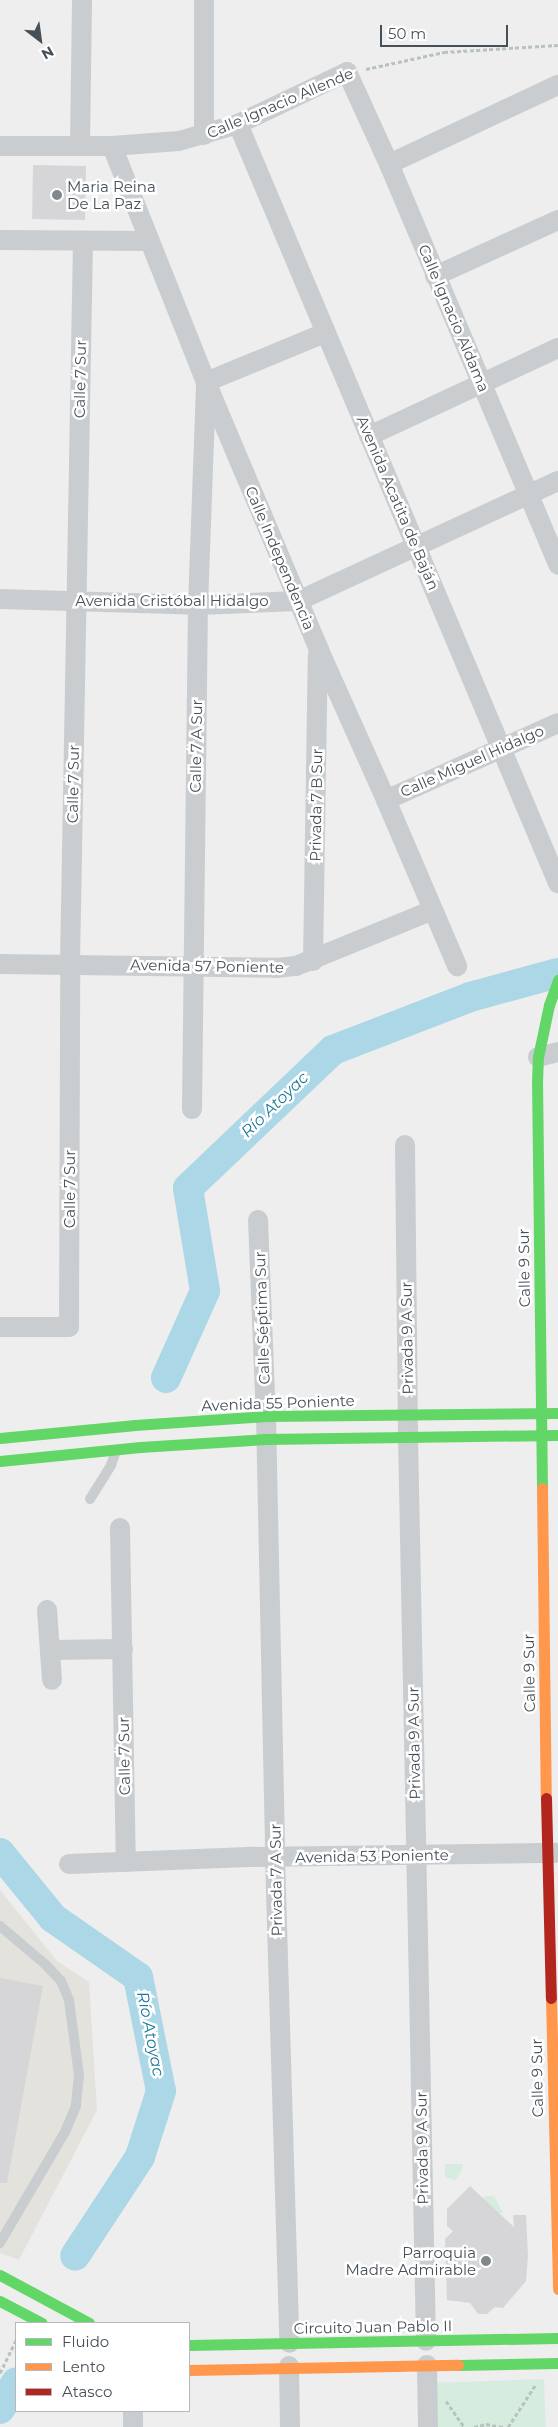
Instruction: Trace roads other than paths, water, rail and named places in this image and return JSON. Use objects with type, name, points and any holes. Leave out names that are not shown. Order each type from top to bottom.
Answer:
[{"type":"main road","name":"Calle 9 Sur","points":[[558,980],[548,1005],[550,1054],[541,1415],[552,1853],[558,2289]]},
{"type":"main road","points":[[558,1397],[558,1407]]},
{"type":"main road","name":"Avenida 55 Poniente","points":[[0,1438],[135,1425],[266,1416],[541,1415],[558,1413]]},
{"type":"main road","points":[[0,1460],[117,1449],[266,1439],[558,1435]]},
{"type":"main road","points":[[0,2275],[87,2322]]},
{"type":"main road","points":[[0,2301],[40,2322]]},
{"type":"main road","name":"Circuito Juan Pablo II","points":[[190,2345],[558,2338]]},
{"type":"main road","points":[[190,2370],[289,2366],[555,2363]]},
{"type":"street","points":[[80,146],[82,0]]},
{"type":"street","points":[[204,0],[204,136]]},
{"type":"street","name":"Calle Ignacio Allende","points":[[0,146],[112,146],[179,141],[204,136],[238,124],[347,72]]},
{"type":"street","name":"Calle Ignacio Aldama","points":[[347,72],[389,164],[435,276],[530,494],[558,565]]},
{"type":"street","points":[[389,164],[558,85]]},
{"type":"street","name":"Avenida Acatita de Baján","points":[[238,124],[558,883]]},
{"type":"street","name":"Calle Independencia","points":[[112,146],[206,382],[318,650],[386,800],[457,966]]},
{"type":"street","points":[[435,276],[558,220]]},
{"type":"street","points":[[0,240],[149,240]]},
{"type":"street","name":"Calle 7 Sur","points":[[0,1327],[69,1327],[70,964],[83,241]]},
{"type":"street","points":[[206,382],[325,333]]},
{"type":"street","points":[[369,436],[558,348]]},
{"type":"street","name":"Calle 7 A Sur","points":[[192,1109],[192,966],[198,604],[206,382]]},
{"type":"street","name":"Avenida Cristóbal Hidalgo","points":[[0,600],[198,604],[298,601],[558,481]]},
{"type":"street","name":"Privada 7 B Sur","points":[[313,961],[318,650]]},
{"type":"street","name":"Calle Miguel Hidalgo","points":[[386,800],[558,723]]},
{"type":"street","name":"Avenida 57 Poniente","points":[[0,964],[276,968],[313,961],[433,910]]},
{"type":"street","name":"Privada 9 A Sur","points":[[405,1145],[408,1437],[426,2341]]},
{"type":"street","name":"Calle Séptima Sur","points":[[258,1220],[266,1416]]},
{"type":"street","name":"Privada 7 A Sur","points":[[266,1416],[275,1857],[289,2343]]},
{"type":"street","name":"Calle 7 Sur","points":[[120,1528],[126,1862]]},
{"type":"street","points":[[47,1610],[52,1680]]},
{"type":"street","points":[[50,1650],[122,1649]]},
{"type":"street","name":"Avenida 53 Poniente","points":[[69,1864],[275,1857],[552,1853]]},
{"type":"street","points":[[427,2365],[428,2427]]},
{"type":"street","points":[[289,2366],[290,2427]]},
{"type":"street","points":[[133,2412],[133,2427]]},
{"type":"lane","points":[[90,1499],[111,1465],[117,1449]]},
{"type":"lane","points":[[0,1926],[46,1965],[61,1981],[69,2000],[78,2075],[76,2106],[65,2132],[0,2243]]},
{"type":"waterway","name":"Río Atoyac","points":[[166,1378],[205,1291],[188,1188],[333,1050],[470,997],[558,973]]},
{"type":"waterway","name":"Río Atoyac","points":[[0,1853],[53,1918],[138,1977],[161,2091],[140,2157],[75,2256]]},
{"type":"waterway","name":"Río Atoyac","points":[[0,2409],[15,2384]]},
{"type":"place","name":"Maria Reina De La Paz","points":[[57,195]]},
{"type":"place","name":"Parroquia Madre Admirable","points":[[486,2261]]}]
